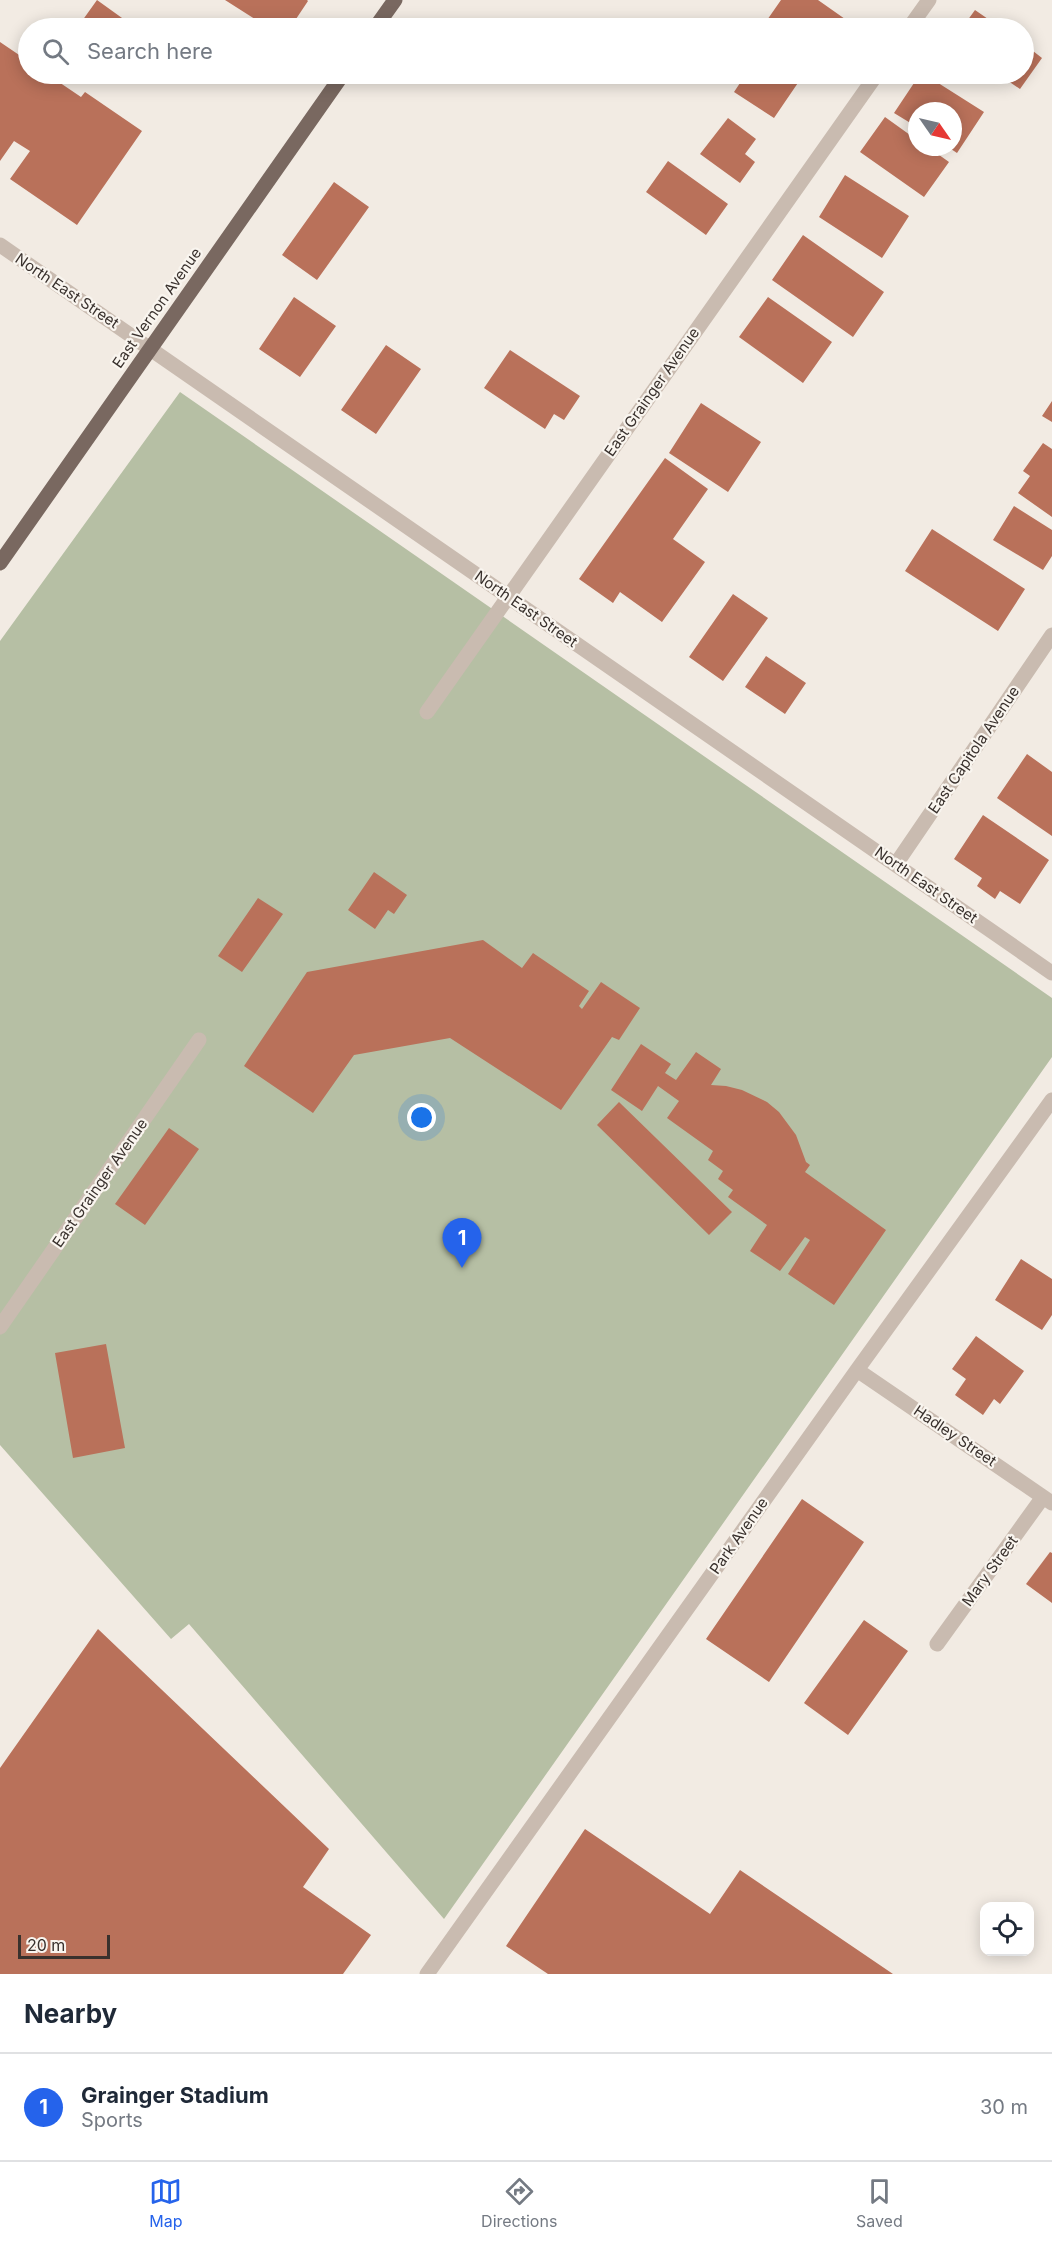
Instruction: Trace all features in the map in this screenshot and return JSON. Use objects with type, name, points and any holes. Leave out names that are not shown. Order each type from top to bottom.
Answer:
[{"type":"main road","points":[[382,18],[395,0]]},
{"type":"main road","name":"East Vernon Avenue","points":[[0,563],[336,84]]},
{"type":"street","points":[[916,18],[929,0]]},
{"type":"street","name":"East Grainger Avenue","points":[[427,712],[870,84]]},
{"type":"street","name":"North East Street","points":[[0,245],[1052,973]]},
{"type":"street","name":"East Capitola Avenue","points":[[896,864],[1052,635]]},
{"type":"street","name":"East Grainger Avenue","points":[[0,1327],[199,1040]]},
{"type":"street","name":"Park Avenue","points":[[427,1974],[1052,1100]]},
{"type":"street","name":"Hadley Street","points":[[857,1370],[1048,1500]]},
{"type":"street","name":"Mary Street","points":[[937,1644],[1048,1500]]},
{"type":"green space","points":[[180,392],[1052,998],[1052,1057],[444,1919],[189,1624],[171,1639],[0,1445],[0,641]]},
{"type":"building","points":[[97,0],[122,18],[84,18]]},
{"type":"building","points":[[225,0],[308,1],[297,18],[253,18]]},
{"type":"building","points":[[781,0],[818,0],[844,18],[768,18]]},
{"type":"building","points":[[975,10],[987,18],[969,18]]},
{"type":"building","points":[[0,42],[18,54],[18,84],[62,84],[81,97],[85,92],[142,131],[77,225],[10,179],[30,151],[14,141],[0,161]]},
{"type":"building","points":[[1034,52],[1042,58],[1034,69]]},
{"type":"building","points":[[739,84],[797,84],[774,118],[734,92]]},
{"type":"building","points":[[913,84],[940,84],[984,112],[962,145],[962,102],[908,102],[908,122],[894,113]]},
{"type":"building","points":[[1013,84],[1024,84],[1020,89]]},
{"type":"building","points":[[885,117],[908,134],[908,156],[941,156],[949,162],[924,197],[860,152]]},
{"type":"building","points":[[728,118],[756,139],[745,154],[755,162],[740,183],[700,154]]},
{"type":"building","points":[[668,161],[728,204],[706,235],[646,192]]},
{"type":"building","points":[[845,175],[909,216],[882,258],[819,217]]},
{"type":"building","points":[[334,182],[369,207],[317,280],[282,255]]},
{"type":"building","points":[[803,235],[884,292],[853,337],[772,280]]},
{"type":"building","points":[[294,297],[336,326],[300,377],[259,349]]},
{"type":"building","points":[[768,297],[832,342],[803,383],[739,337]]},
{"type":"building","points":[[386,345],[421,369],[376,434],[341,410]]},
{"type":"building","points":[[510,350],[580,396],[564,420],[554,414],[545,429],[484,388]]},
{"type":"building","points":[[1052,401],[1052,422],[1042,416]]},
{"type":"building","points":[[701,403],[761,442],[728,492],[669,453]]},
{"type":"building","points":[[1043,443],[1052,449],[1052,517],[1018,493],[1030,476],[1023,471]]},
{"type":"building","points":[[665,458],[708,489],[673,539],[705,562],[662,622],[620,592],[613,603],[579,579]]},
{"type":"building","points":[[1014,506],[1052,530],[1052,556],[1043,570],[993,540]]},
{"type":"building","points":[[932,529],[1025,589],[998,631],[905,571]]},
{"type":"building","points":[[733,594],[768,618],[723,681],[689,657]]},
{"type":"building","points":[[766,656],[806,683],[785,714],[745,687]]},
{"type":"building","points":[[1027,754],[1052,772],[1052,836],[997,798]]},
{"type":"building","points":[[983,815],[1049,860],[1020,904],[1000,891],[995,899],[977,886],[982,878],[954,859]]},
{"type":"building","points":[[374,872],[407,895],[394,914],[388,910],[375,929],[348,910]]},
{"type":"building","points":[[258,898],[283,914],[242,972],[218,956]]},
{"type":"building","points":[[483,940],[522,968],[533,953],[589,991],[579,1006],[582,1009],[601,982],[640,1008],[619,1040],[612,1037],[561,1110],[450,1038],[354,1055],[313,1113],[244,1066],[307,972]]},
{"type":"building","points":[[641,1044],[671,1064],[665,1073],[676,1080],[696,1052],[721,1069],[711,1085],[742,1090],[767,1102],[779,1112],[796,1135],[806,1162],[810,1165],[805,1172],[886,1230],[834,1305],[788,1274],[810,1240],[805,1237],[780,1271],[750,1251],[767,1225],[728,1197],[733,1190],[718,1179],[723,1171],[708,1160],[713,1151],[667,1118],[679,1101],[658,1086],[642,1111],[611,1090]]},
{"type":"building","points":[[619,1102],[732,1212],[709,1235],[597,1125]]},
{"type":"building","points":[[169,1128],[199,1149],[145,1225],[115,1204]]},
{"type":"building","points":[[1021,1259],[1052,1279],[1052,1315],[1042,1330],[995,1300]]},
{"type":"building","points":[[976,1336],[1024,1371],[1000,1404],[994,1399],[983,1415],[955,1395],[966,1379],[952,1369]]},
{"type":"building","points":[[106,1344],[125,1448],[73,1458],[55,1353]]},
{"type":"building","points":[[802,1499],[864,1542],[769,1682],[706,1639]]},
{"type":"building","points":[[1050,1552],[1052,1553],[1052,1603],[1026,1584]]},
{"type":"building","points":[[864,1620],[908,1651],[848,1735],[804,1703]]},
{"type":"building","points":[[98,1629],[329,1849],[303,1887],[371,1935],[343,1974],[0,1974],[0,1768]]},
{"type":"building","points":[[585,1829],[710,1914],[740,1870],[893,1974],[548,1974],[506,1946]]},
{"type":"place","name":"Grainger Stadium","points":[[462,1268]]}]
